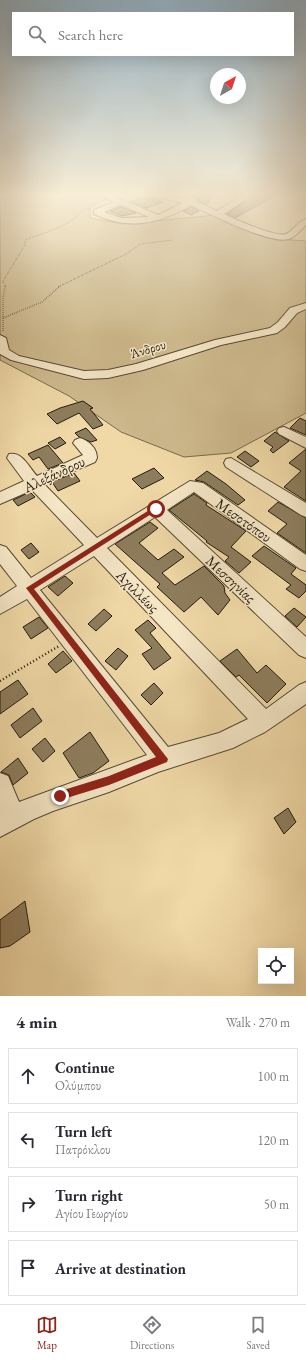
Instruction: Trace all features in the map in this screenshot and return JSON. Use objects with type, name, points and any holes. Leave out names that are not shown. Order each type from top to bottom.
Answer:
[{"type":"street","name":"Άνδρου","points":[[0,338],[4,352],[15,358],[84,375],[108,374],[139,367],[219,342],[273,331],[280,328],[286,316],[293,310],[306,306]]},
{"type":"street","points":[[284,430],[306,443]]},
{"type":"street","name":"Αλεξάνδρου","points":[[0,498],[35,484],[90,458],[90,452],[80,443]]},
{"type":"street","name":"Αχιλλέως","points":[[14,458],[35,484],[264,721]]},
{"type":"street","points":[[231,463],[306,510]]},
{"type":"street","name":"Μεσοτόπου","points":[[156,509],[190,486],[198,487],[306,564]]},
{"type":"street","points":[[0,606],[156,509]]},
{"type":"street","name":"Μεσσηνίας","points":[[156,509],[306,649]]},
{"type":"street","points":[[0,552],[69,640],[119,700],[164,759]]},
{"type":"street","points":[[0,784],[7,821],[60,796],[109,781],[164,759],[226,741],[286,708],[306,692]]},
{"type":"path","points":[[0,338],[3,318],[3,299],[6,288],[3,281],[25,245],[25,242]]},
{"type":"path","points":[[3,318],[42,302],[57,288],[141,244],[153,242]]},
{"type":"path","points":[[0,681],[69,640]]},
{"type":"shaded area","points":[[0,242],[306,242],[306,413],[231,453],[184,457],[121,432],[69,396],[0,360]]},
{"type":"building","points":[[83,401],[93,408],[90,409],[103,425],[93,429],[79,413],[57,424],[47,414],[60,408]]},
{"type":"building","points":[[300,418],[306,421],[306,435],[290,428]]},
{"type":"building","points":[[86,428],[97,440],[91,442],[79,437],[75,433]]},
{"type":"building","points":[[275,432],[289,441],[273,453],[270,450],[273,447],[264,441]]},
{"type":"building","points":[[60,437],[66,443],[55,449],[48,443]]},
{"type":"building","points":[[48,445],[63,463],[48,469],[39,457],[33,460],[28,454]]},
{"type":"building","points":[[306,449],[306,501],[284,487],[301,471],[289,463]]},
{"type":"building","points":[[245,451],[259,461],[251,467],[237,457]]},
{"type":"building","points":[[154,468],[164,478],[142,489],[132,479]]},
{"type":"building","points":[[207,471],[245,500],[238,505],[204,482],[195,480]]},
{"type":"building","points":[[74,473],[80,481],[58,491],[52,482]]},
{"type":"building","points":[[30,492],[35,497],[18,506],[13,500]]},
{"type":"building","points":[[194,494],[207,503],[206,505],[246,531],[231,547],[251,562],[239,573],[225,561],[229,557],[206,542],[207,541],[169,510]]},
{"type":"building","points":[[278,502],[306,518],[306,553],[277,533],[287,524],[268,511]]},
{"type":"building","points":[[150,522],[158,528],[139,543],[158,560],[174,549],[184,557],[162,573],[175,585],[204,566],[224,586],[225,593],[230,600],[218,615],[201,597],[184,612],[157,587],[160,584],[115,544]]},
{"type":"building","points":[[31,543],[39,552],[29,559],[21,550]]},
{"type":"building","points":[[264,546],[296,568],[291,574],[306,585],[306,591],[299,598],[286,589],[291,585],[252,556]]},
{"type":"building","points":[[65,576],[73,583],[58,596],[48,587]]},
{"type":"building","points":[[294,608],[306,617],[297,627],[285,616]]},
{"type":"building","points":[[104,609],[112,616],[96,631],[88,624]]},
{"type":"building","points":[[39,617],[48,628],[31,639],[23,627]]},
{"type":"building","points":[[148,620],[156,628],[150,633],[171,658],[154,670],[142,654],[152,648],[135,630]]},
{"type":"building","points":[[118,648],[128,656],[116,670],[105,661]]},
{"type":"building","points":[[237,649],[257,673],[266,665],[286,684],[267,703],[239,675],[236,677],[220,661]]},
{"type":"building","points":[[63,651],[72,661],[56,673],[48,664]]},
{"type":"building","points":[[18,680],[28,694],[0,714],[0,692]]},
{"type":"building","points":[[154,683],[163,693],[151,705],[141,695]]},
{"type":"building","points":[[33,708],[42,721],[20,738],[11,725]]},
{"type":"building","points":[[90,732],[109,761],[93,773],[79,778],[63,753]]},
{"type":"building","points":[[45,738],[55,751],[43,762],[32,749]]},
{"type":"building","points":[[18,758],[28,773],[13,785],[9,775],[1,772]]},
{"type":"building","points":[[288,808],[296,822],[284,834],[274,818]]},
{"type":"building","points":[[25,901],[30,932],[10,946],[0,948],[0,920]]},
{"type":"route","points":[[60,796],[109,781],[164,759],[119,700],[69,640],[29,588],[156,509]]}]
